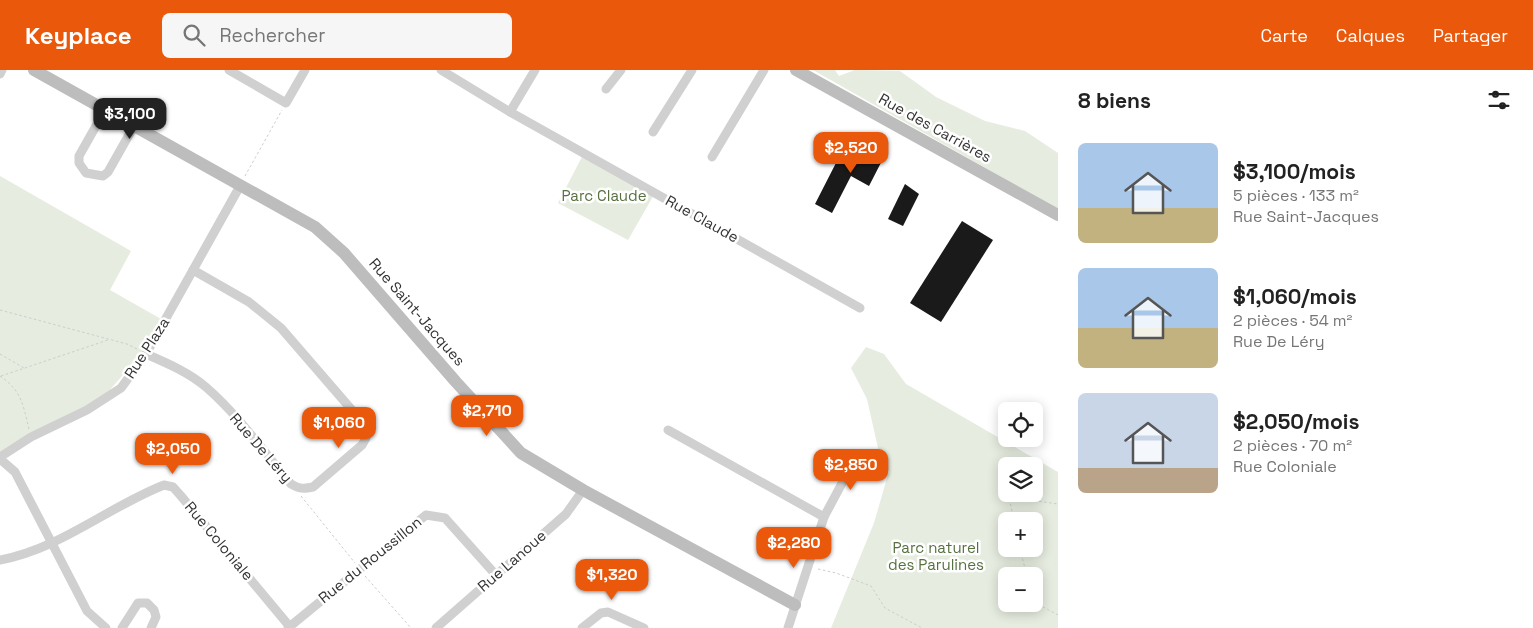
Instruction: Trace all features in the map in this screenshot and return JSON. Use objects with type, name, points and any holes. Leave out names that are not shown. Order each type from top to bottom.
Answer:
[{"type":"street","points":[[0,74],[2,70]]},
{"type":"street","name":"Rue Saint-Jacques","points":[[34,70],[315,227],[344,253],[456,382],[521,453],[583,490],[795,605]]},
{"type":"street","points":[[229,70],[286,103],[304,70]]},
{"type":"street","name":"Rue Claude","points":[[441,70],[510,112],[860,308]]},
{"type":"street","points":[[510,112],[532,72],[535,70]]},
{"type":"street","points":[[606,89],[620,70]]},
{"type":"street","points":[[653,132],[692,70]]},
{"type":"street","points":[[712,157],[764,70]]},
{"type":"street","name":"Rue des Carrières","points":[[796,70],[1058,215]]},
{"type":"street","points":[[105,110],[79,156],[79,162],[86,172],[103,176],[108,172],[134,126]]},
{"type":"street","name":"Rue Plaza","points":[[0,458],[32,437],[88,410],[121,388],[146,354],[240,186]]},
{"type":"street","name":"Rue De Léry","points":[[146,354],[172,365],[206,387],[247,431],[290,484],[297,488],[313,487],[362,445],[366,438],[364,424],[281,328],[249,302],[193,270]]},
{"type":"street","points":[[668,430],[824,517]]},
{"type":"street","points":[[788,628],[824,517],[857,455]]},
{"type":"street","points":[[0,458],[14,472],[86,612],[106,628]]},
{"type":"street","name":"Rue Coloniale","points":[[0,560],[22,556],[52,543],[164,485],[173,487],[289,627]]},
{"type":"street","name":"Rue Lanoue","points":[[436,628],[566,514],[583,490]]},
{"type":"street","name":"Rue du Roussillon","points":[[289,627],[426,515],[445,518],[496,574]]},
{"type":"street","points":[[122,628],[138,603],[147,603],[154,610],[156,617],[151,628]]},
{"type":"street","points":[[582,628],[601,613],[608,612],[644,628]]},
{"type":"path","points":[[240,186],[286,103]]},
{"type":"path","points":[[0,310],[127,344],[146,354]]},
{"type":"path","points":[[0,376],[109,340]]},
{"type":"path","points":[[0,354],[25,368]]},
{"type":"path","points":[[0,376],[15,386],[20,396],[32,437]]},
{"type":"path","points":[[297,488],[303,501],[411,628]]},
{"type":"path","points":[[1012,512],[1009,497],[1058,504]]},
{"type":"path","points":[[807,567],[836,573],[871,586],[885,608],[922,628]]},
{"type":"path","points":[[1043,606],[1058,614]]},
{"type":"green space","points":[[813,70],[835,70],[839,76],[855,70],[900,71],[936,97],[985,121],[1025,131],[1058,153],[1058,209]]},
{"type":"green space","name":"Parc Claude","points":[[584,153],[655,193],[628,240],[558,203]]},
{"type":"green space","points":[[0,176],[131,251],[110,290],[161,319],[141,354],[102,399],[0,455]]},
{"type":"green space","name":"Parc naturel des Parulines","points":[[866,347],[884,354],[906,384],[998,437],[998,447],[1015,447],[1032,457],[998,457],[998,502],[1043,502],[1043,463],[1058,472],[1058,628],[831,628],[874,523],[889,471],[880,457],[867,399],[851,368]]},
{"type":"building","points":[[868,139],[888,149],[869,186],[851,176],[832,213],[815,204],[838,159],[853,167]]},
{"type":"building","points":[[905,184],[919,194],[903,226],[888,219]]},
{"type":"building","points":[[962,221],[993,240],[941,322],[910,303]]}]
